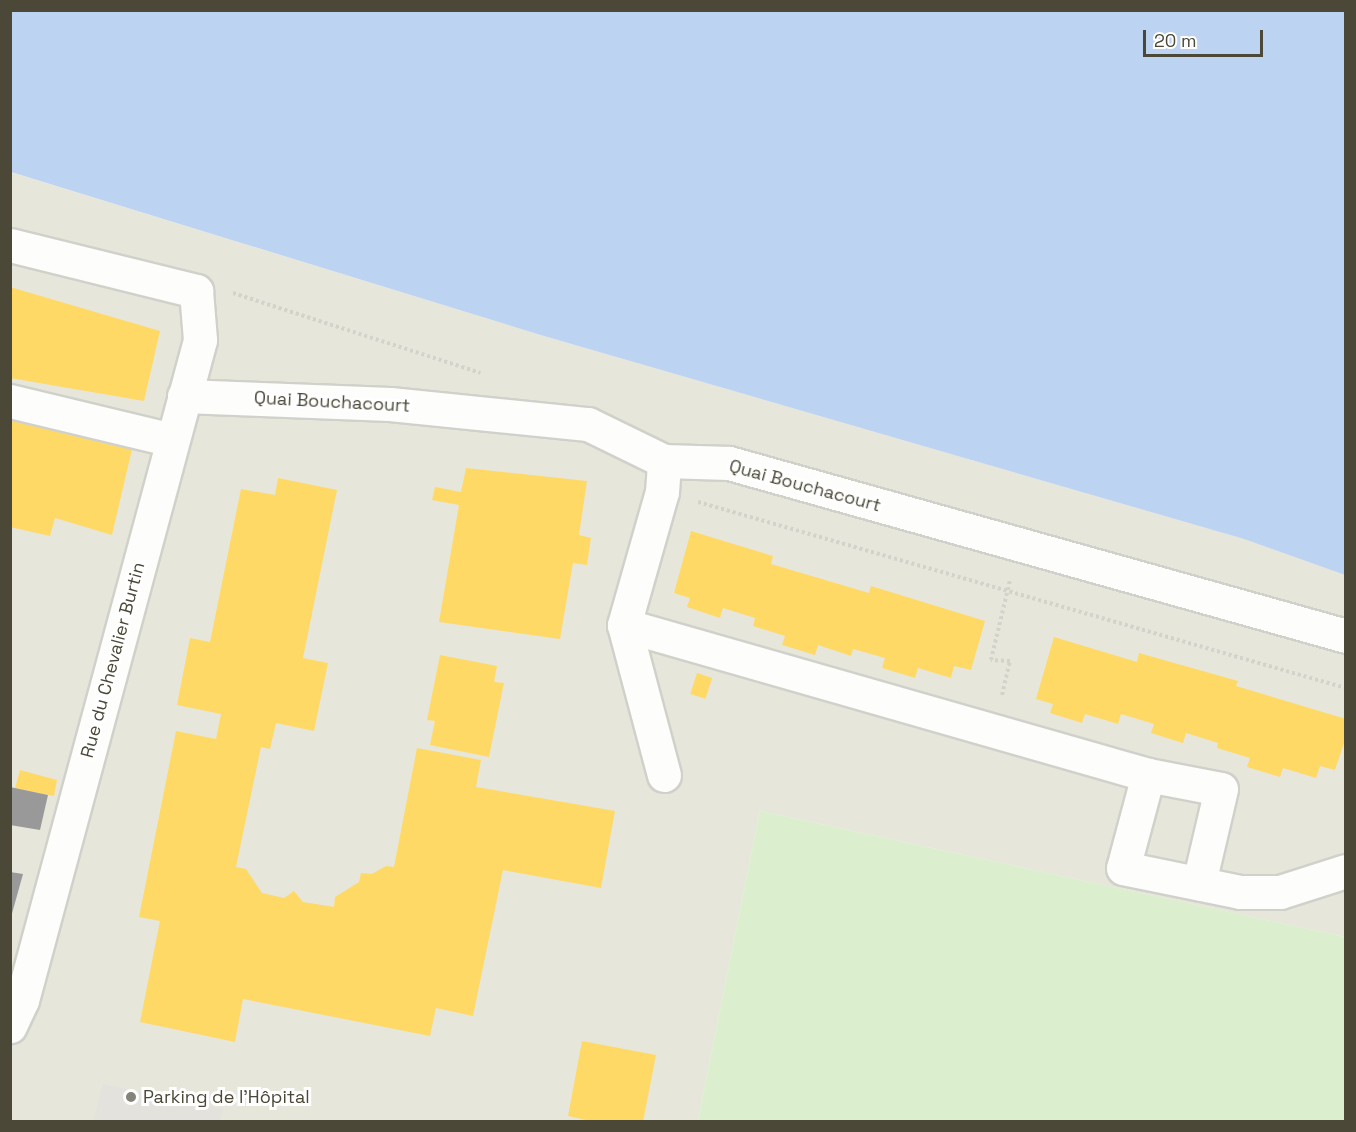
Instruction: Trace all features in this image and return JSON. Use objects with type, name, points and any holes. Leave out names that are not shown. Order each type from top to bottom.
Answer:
[{"type":"street","points":[[10,245],[211,291]]},
{"type":"street","name":"Rue du Chevalier Burtin","points":[[10,1026],[22,1000],[200,340],[211,291]]},
{"type":"street","name":"Quai Bouchacourt","points":[[184,396],[390,404],[588,424],[664,476],[729,463],[1346,636]]},
{"type":"street","points":[[10,401],[172,440]]},
{"type":"street","points":[[663,775],[624,625],[664,476]]},
{"type":"street","points":[[624,625],[1148,775],[1221,789],[1199,883]]},
{"type":"street","points":[[1148,775],[1124,868],[1240,892],[1280,892],[1346,871]]},
{"type":"path","points":[[211,291],[483,374]]},
{"type":"path","points":[[664,476],[1006,589],[1346,688]]},
{"type":"path","points":[[994,731],[1010,661],[991,660],[1006,589],[1022,545]]},
{"type":"shaded area","points":[[10,172],[544,336],[1244,539],[1345,575],[1345,937],[760,811],[698,1121],[11,1121]]},
{"type":"shaded area","name":"Parking de l'Hôpital","points":[[103,1084],[223,1109],[220,1121],[93,1121]]},
{"type":"green space","points":[[760,811],[1345,937],[1345,1121],[698,1121]]},
{"type":"water","points":[[10,11],[1345,11],[1345,575],[1244,539],[544,336],[11,172]]},
{"type":"building: Logements","points":[[10,287],[160,331],[144,401],[10,378]]},
{"type":"building: Logements","points":[[10,416],[133,445],[112,535],[55,518],[50,536],[10,527]]},
{"type":"building: Logements","points":[[466,468],[587,481],[579,535],[591,538],[587,565],[573,563],[560,639],[439,622],[459,505],[432,500],[435,487],[461,492]]},
{"type":"building: Logements","points":[[278,478],[337,490],[303,658],[328,663],[314,731],[276,723],[270,749],[261,747],[236,867],[246,869],[262,893],[284,898],[294,891],[303,902],[334,907],[335,897],[359,882],[361,873],[372,874],[386,866],[394,867],[417,748],[481,760],[476,787],[615,811],[601,888],[503,870],[473,1016],[436,1008],[430,1036],[243,999],[235,1042],[140,1022],[160,921],[139,917],[176,731],[216,739],[221,714],[177,705],[190,638],[210,642],[241,489],[275,495]]},
{"type":"building: Logements","points":[[691,531],[773,556],[771,564],[869,593],[871,586],[985,621],[971,670],[954,666],[951,678],[918,668],[915,678],[882,668],[885,658],[853,649],[851,656],[818,645],[815,655],[782,645],[785,636],[753,626],[755,618],[723,608],[720,618],[687,607],[690,598],[674,593]]},
{"type":"building: Logements","points":[[1054,637],[1137,662],[1139,653],[1238,681],[1236,686],[1346,719],[1346,737],[1335,770],[1320,766],[1316,778],[1283,768],[1280,777],[1247,767],[1250,758],[1217,748],[1218,743],[1186,733],[1183,743],[1151,733],[1154,724],[1121,714],[1118,724],[1085,714],[1082,723],[1050,713],[1053,704],[1036,699]]},
{"type":"building: Logements","points":[[440,655],[497,666],[494,682],[504,683],[489,757],[430,745],[435,721],[427,720]]},
{"type":"building: Logements","points":[[697,673],[712,678],[705,699],[690,694]]},
{"type":"building: Logements","points":[[20,770],[57,780],[54,796],[15,788]]},
{"type":"building: Logements","points":[[582,1041],[656,1055],[643,1122],[595,1122],[568,1116]]},
{"type":"building: Industrie","points":[[10,787],[48,795],[40,830],[10,825]]},
{"type":"building: Industrie","points":[[10,872],[23,874],[11,917],[10,917]]},
{"type":"place","name":"Parking de l'Hôpital","points":[[131,1097]]}]
